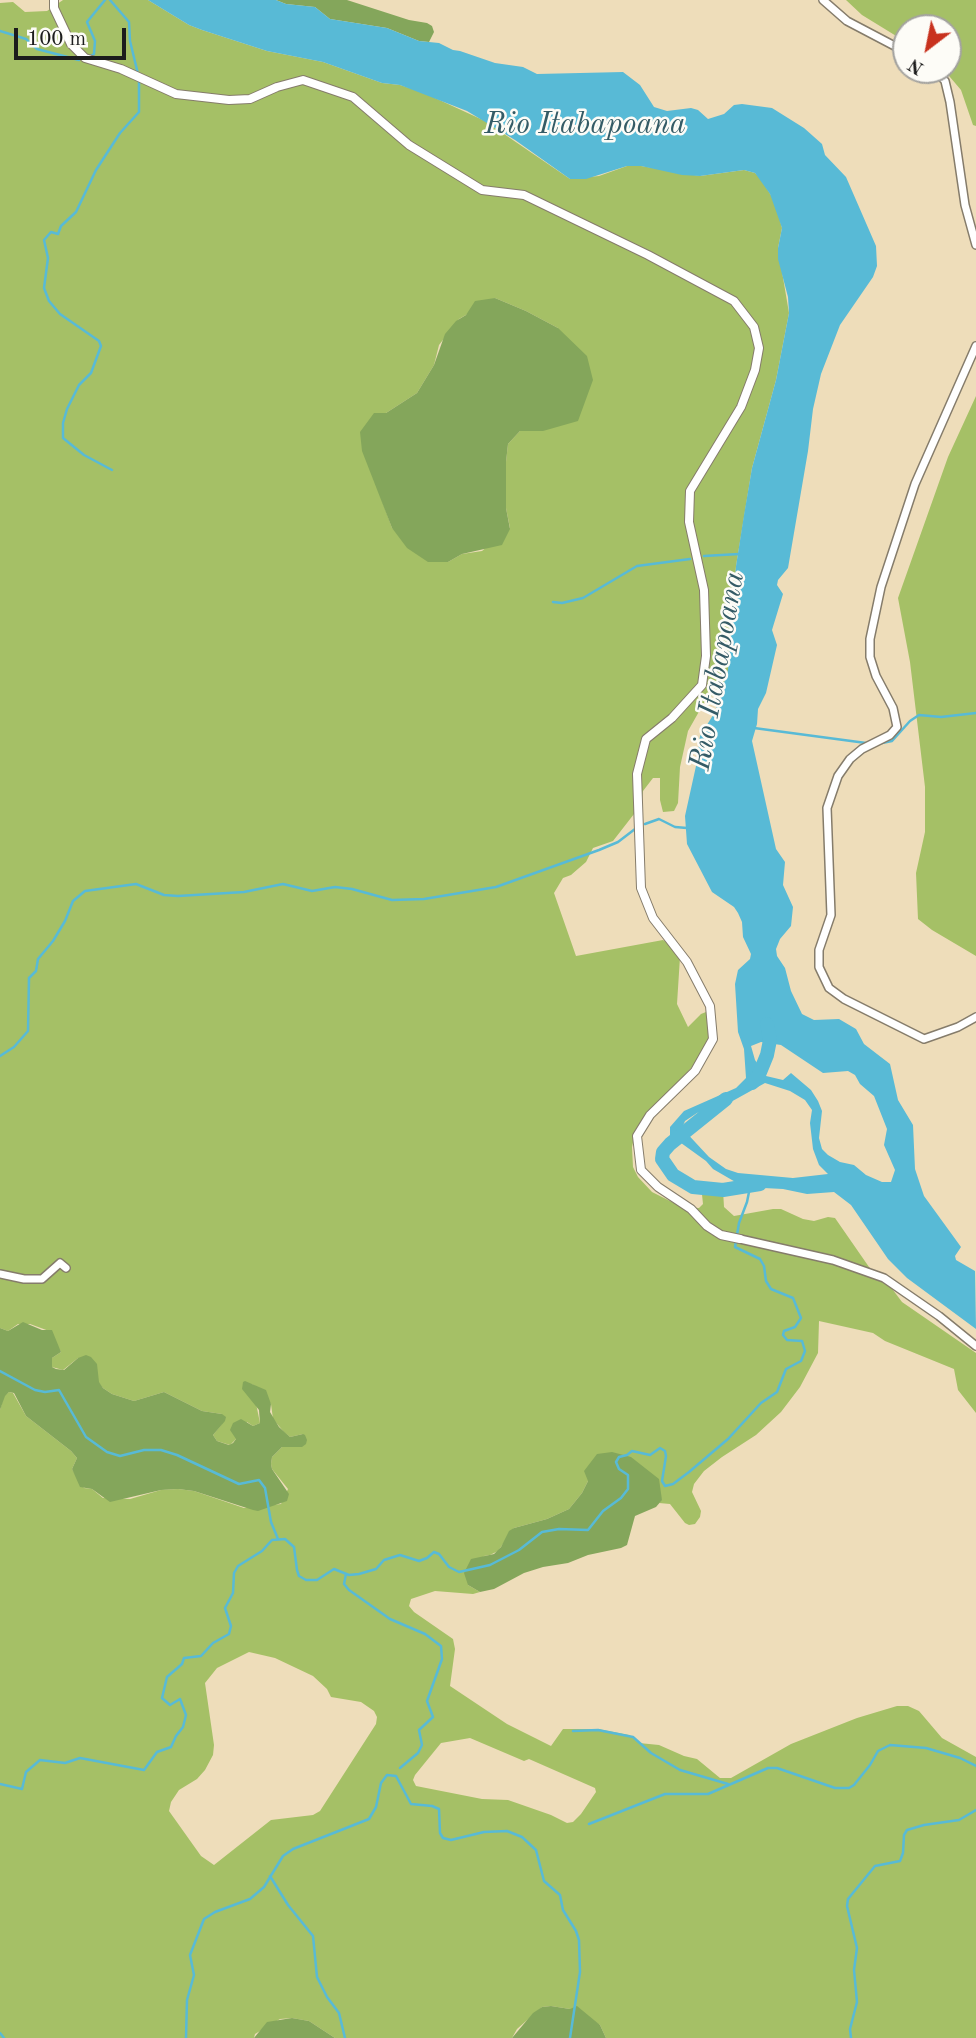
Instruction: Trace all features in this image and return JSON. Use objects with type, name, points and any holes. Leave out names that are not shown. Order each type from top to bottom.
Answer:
[{"type":"street","points":[[54,0],[54,8],[71,44],[85,58],[121,69],[176,94],[229,100],[250,99],[277,87],[303,80],[353,97],[410,145],[482,190],[524,195],[648,255],[734,301],[754,327],[759,348],[755,370],[741,407],[690,491],[689,522],[704,590],[706,656],[702,685],[672,718],[646,739],[637,774],[641,888],[653,918],[687,962],[710,1006],[713,1039],[695,1071],[650,1115],[638,1136],[641,1170],[657,1187],[691,1209],[707,1226],[736,1238],[833,1260],[884,1278],[939,1316],[976,1346]]},
{"type":"street","points":[[823,0],[847,21],[892,45]]},
{"type":"street","points":[[946,84],[965,205],[976,245]]},
{"type":"street","points":[[976,345],[915,484],[881,587],[870,639],[870,657],[876,676],[894,708],[897,727],[890,735],[862,749],[850,759],[838,776],[827,807],[831,915],[819,950],[819,967],[829,988],[844,999],[924,1039],[958,1027],[976,1017]]},
{"type":"street","points":[[0,1273],[24,1279],[42,1279],[60,1263],[66,1268]]},
{"type":"green space","points":[[63,0],[148,0],[202,30],[267,51],[323,62],[382,83],[422,92],[485,121],[570,179],[599,176],[627,166],[700,176],[744,170],[755,173],[761,179],[775,202],[782,228],[778,248],[789,313],[776,380],[752,468],[736,566],[728,670],[722,689],[705,701],[688,731],[680,767],[678,803],[674,811],[663,812],[660,778],[653,778],[643,791],[641,805],[613,841],[593,848],[586,862],[571,875],[563,878],[554,893],[576,956],[663,940],[675,948],[680,957],[677,1004],[688,1027],[701,1014],[711,1010],[712,1040],[701,1057],[636,1129],[632,1147],[633,1167],[638,1177],[652,1192],[682,1207],[699,1208],[703,1204],[701,1185],[723,1190],[724,1207],[734,1216],[781,1209],[814,1221],[835,1218],[869,1267],[890,1286],[902,1302],[976,1353],[976,1413],[958,1390],[954,1369],[885,1341],[873,1333],[819,1321],[818,1353],[800,1387],[781,1412],[756,1435],[704,1471],[694,1484],[692,1492],[701,1511],[695,1524],[685,1523],[670,1504],[659,1503],[662,1499],[588,1481],[569,1509],[547,1519],[514,1528],[498,1551],[484,1556],[468,1585],[480,1592],[473,1594],[435,1591],[411,1599],[409,1606],[453,1639],[455,1649],[450,1686],[507,1724],[551,1746],[563,1729],[598,1729],[629,1735],[639,1743],[659,1745],[697,1759],[720,1778],[731,1778],[791,1744],[857,1718],[897,1706],[908,1706],[919,1711],[942,1738],[976,1757],[976,2038],[606,2038],[600,2025],[570,2009],[551,2006],[542,2007],[517,2029],[512,2038],[335,2038],[309,2021],[292,2018],[280,2019],[255,2034],[254,2038],[0,2038],[0,1410],[4,1396],[9,1392],[13,1393],[26,1416],[71,1451],[77,1458],[72,1469],[77,1478],[84,1488],[92,1489],[103,1498],[130,1499],[161,1490],[178,1489],[194,1491],[244,1508],[281,1504],[288,1489],[272,1469],[272,1457],[282,1447],[295,1447],[303,1434],[290,1437],[284,1432],[273,1419],[271,1404],[252,1384],[260,1423],[253,1426],[247,1422],[230,1445],[217,1441],[213,1435],[222,1424],[222,1414],[202,1411],[164,1392],[134,1401],[112,1394],[103,1388],[78,1358],[63,1370],[52,1367],[52,1358],[61,1352],[49,1331],[30,1324],[18,1324],[8,1331],[0,1328],[0,3],[13,2],[25,12],[47,11]],"holes":[[[495,298],[558,328],[543,431],[520,431],[508,444],[506,508],[510,528],[482,551],[462,554],[448,562],[392,528],[372,473],[386,413],[417,393],[434,365],[439,345],[459,319]],[[249,1652],[275,1658],[313,1676],[327,1689],[331,1697],[361,1702],[374,1711],[377,1717],[376,1724],[320,1811],[313,1815],[271,1820],[214,1865],[201,1856],[169,1811],[179,1790],[197,1779],[213,1755],[205,1683],[217,1668]],[[470,1738],[524,1761],[529,1759],[595,1788],[596,1792],[581,1814],[573,1822],[567,1823],[508,1800],[482,1799],[416,1786],[413,1780],[415,1775],[441,1743]]]},
{"type":"green space","points":[[276,0],[347,0],[427,23],[432,26],[434,32],[429,42],[419,41],[387,28],[330,19],[315,7],[286,4]]},
{"type":"green space","points":[[846,0],[976,0],[976,126],[973,125],[961,90],[956,84],[962,84],[962,14],[892,14],[892,33],[862,15]]},
{"type":"green space","points":[[495,298],[558,328],[587,356],[593,380],[578,421],[543,431],[520,431],[508,444],[506,508],[510,529],[502,545],[462,554],[448,562],[428,562],[407,548],[392,528],[362,451],[360,432],[374,413],[386,413],[417,393],[434,365],[445,334],[456,321],[466,315],[475,301]]},
{"type":"green space","points":[[976,396],[976,956],[918,919],[916,873],[925,832],[925,787],[910,662],[898,598],[948,457]]},
{"type":"green space","points":[[23,1322],[42,1330],[52,1330],[61,1352],[52,1358],[52,1367],[64,1370],[86,1355],[97,1364],[99,1382],[103,1388],[112,1394],[134,1401],[164,1392],[202,1411],[222,1414],[226,1417],[225,1421],[213,1435],[217,1441],[229,1445],[236,1439],[230,1430],[233,1423],[241,1419],[253,1426],[260,1423],[259,1410],[242,1389],[243,1382],[266,1390],[271,1404],[270,1412],[279,1427],[290,1437],[303,1434],[307,1440],[302,1447],[282,1447],[272,1457],[272,1469],[289,1494],[287,1501],[258,1511],[194,1491],[178,1489],[161,1490],[110,1502],[92,1489],[80,1487],[72,1469],[77,1458],[26,1416],[14,1393],[9,1392],[5,1396],[0,1410],[0,1328],[8,1331]]},
{"type":"green space","points":[[612,1452],[631,1457],[659,1479],[662,1500],[656,1507],[635,1516],[627,1545],[524,1573],[494,1589],[480,1592],[468,1585],[464,1573],[471,1559],[494,1554],[509,1531],[514,1528],[547,1519],[569,1509],[588,1481],[584,1471],[597,1454]]},
{"type":"green space","points":[[577,2006],[600,2025],[606,2038],[512,2038],[533,2013],[542,2007],[570,2009]]},
{"type":"green space","points":[[292,2018],[309,2021],[335,2038],[254,2038],[267,2022]]},
{"type":"water","name":"Rio Itabapoana","points":[[148,0],[276,0],[286,4],[315,7],[330,19],[387,28],[419,41],[439,43],[495,63],[523,67],[537,74],[623,72],[640,85],[654,107],[667,111],[691,108],[698,110],[708,119],[724,114],[734,105],[772,108],[804,128],[822,144],[825,155],[846,177],[876,246],[877,266],[873,277],[840,325],[821,374],[788,568],[777,585],[783,594],[772,630],[777,645],[766,693],[758,709],[752,741],[776,849],[785,862],[783,885],[793,907],[791,926],[780,939],[776,949],[777,956],[785,968],[791,991],[802,1014],[814,1020],[839,1019],[856,1029],[864,1044],[890,1064],[898,1100],[913,1125],[915,1169],[924,1196],[961,1247],[955,1256],[956,1260],[975,1271],[976,1329],[907,1278],[888,1259],[851,1205],[834,1192],[807,1194],[783,1189],[744,1187],[713,1169],[670,1135],[670,1127],[684,1111],[736,1088],[746,1078],[744,1049],[738,1032],[735,984],[738,970],[750,959],[751,954],[743,937],[738,913],[734,907],[712,892],[687,844],[685,816],[700,736],[715,712],[728,670],[736,566],[752,468],[776,380],[789,313],[788,297],[778,259],[782,228],[770,194],[755,173],[744,170],[700,176],[627,166],[586,179],[570,179],[515,140],[467,111],[400,85],[382,83],[323,62],[267,51],[189,25]],"holes":[[[761,1042],[781,1045],[823,1073],[848,1071],[855,1075],[860,1084],[874,1096],[887,1129],[884,1145],[895,1170],[891,1182],[882,1182],[866,1175],[854,1165],[840,1162],[822,1149],[819,1138],[822,1111],[818,1101],[811,1090],[791,1073],[783,1080],[766,1076],[755,1060],[751,1046]],[[765,1083],[790,1091],[805,1100],[812,1110],[810,1123],[813,1149],[819,1165],[828,1174],[793,1178],[738,1173],[726,1169],[709,1157],[682,1128],[685,1121],[697,1113],[729,1103]]]},
{"type":"waterway","points":[[89,57],[94,54],[95,41],[87,22],[105,0]]},
{"type":"waterway","points":[[110,0],[129,22],[130,41],[138,74]]},
{"type":"waterway","points":[[0,31],[26,39],[37,49],[79,60]]},
{"type":"waterway","points":[[112,470],[84,455],[63,438],[67,409],[79,385],[91,373],[101,346],[99,341],[60,314],[49,301],[44,288],[48,258],[44,240],[51,232],[58,234],[61,226],[76,212],[96,170],[120,133],[139,112],[139,82]]},
{"type":"waterway","points":[[704,556],[739,554]]},
{"type":"waterway","points":[[553,602],[562,603],[583,598],[637,566],[690,559]]},
{"type":"waterway","points":[[882,743],[892,741],[919,715],[941,717],[976,713]]},
{"type":"waterway","points":[[754,728],[866,743]]},
{"type":"waterway","points":[[645,824],[659,819],[675,827],[687,828]]},
{"type":"waterway","points":[[0,1056],[14,1047],[28,1031],[29,978],[36,971],[38,959],[65,921],[73,901],[85,891],[136,884],[164,895],[178,896],[244,892],[283,884],[312,891],[335,887],[352,889],[392,900],[424,899],[496,887],[599,850],[618,842],[635,829]]},
{"type":"waterway","name":"Rio Itabapoana","points":[[752,1083],[758,1077],[767,1055],[770,1040],[767,1024]]},
{"type":"waterway","name":"Rio Itabapoana","points":[[726,1099],[670,1144],[663,1152],[662,1159],[673,1175],[693,1187],[723,1190],[760,1184]]},
{"type":"waterway","points":[[0,1784],[22,1789],[26,1772],[40,1760],[65,1763],[80,1758],[144,1770],[157,1752],[171,1747],[183,1727],[186,1715],[180,1699],[170,1705],[162,1698],[167,1677],[182,1664],[184,1658],[201,1656],[213,1643],[229,1634],[231,1626],[225,1608],[233,1593],[234,1573],[238,1566],[262,1551],[272,1540],[285,1539],[294,1547],[299,1576],[306,1580],[317,1580],[334,1569],[349,1575],[359,1574],[376,1569],[384,1560],[400,1555],[419,1561],[434,1552],[439,1554],[449,1567],[459,1572],[490,1565],[519,1550],[542,1532],[559,1529],[588,1530],[603,1511],[621,1498],[628,1489],[628,1475],[619,1469],[616,1462],[619,1457],[632,1451],[650,1455],[660,1448],[665,1451],[662,1481],[665,1486],[673,1484],[689,1472],[728,1439],[761,1403],[777,1392],[786,1369],[801,1361],[805,1351],[802,1341],[787,1340],[783,1335],[784,1331],[795,1327],[801,1318],[793,1298],[771,1289],[760,1259],[735,1247],[750,1187]]},
{"type":"waterway","points":[[0,1371],[35,1390],[59,1390],[86,1437],[107,1452],[120,1456],[144,1450],[161,1450],[239,1484],[259,1480],[265,1488],[271,1522],[278,1539]]},
{"type":"waterway","points":[[346,1574],[344,1584],[349,1590],[390,1619],[425,1634],[441,1646],[442,1659],[427,1701],[433,1717],[419,1730],[422,1745],[418,1753],[400,1768]]},
{"type":"waterway","points":[[573,1731],[598,1730],[633,1737],[651,1753],[680,1770],[728,1784]]},
{"type":"waterway","points":[[589,1824],[665,1794],[708,1794],[768,1768],[777,1768],[835,1788],[849,1788],[870,1765],[878,1751],[890,1745],[926,1748],[960,1758],[976,1766]]},
{"type":"waterway","points":[[186,2038],[187,2000],[194,1975],[190,1955],[204,1919],[250,1899],[264,1887],[283,1856],[293,1849],[369,1819],[376,1807],[381,1783],[387,1775],[396,1776]]},
{"type":"waterway","points":[[396,1776],[411,1804],[439,1809],[440,1833],[443,1838],[451,1840],[484,1832],[507,1831],[522,1837],[536,1850],[544,1881],[560,1895],[563,1910],[579,1940],[580,1972],[570,2038]]},
{"type":"waterway","points":[[851,2038],[850,2029],[857,2002],[854,1970],[857,1948],[847,1906],[848,1899],[875,1866],[900,1861],[907,1830],[959,1820],[976,1810]]},
{"type":"waterway","points":[[270,1876],[288,1905],[313,1936],[317,1977],[339,2013],[345,2038]]},
{"type":"waterway","points":[[0,2033],[4,2038]]}]
